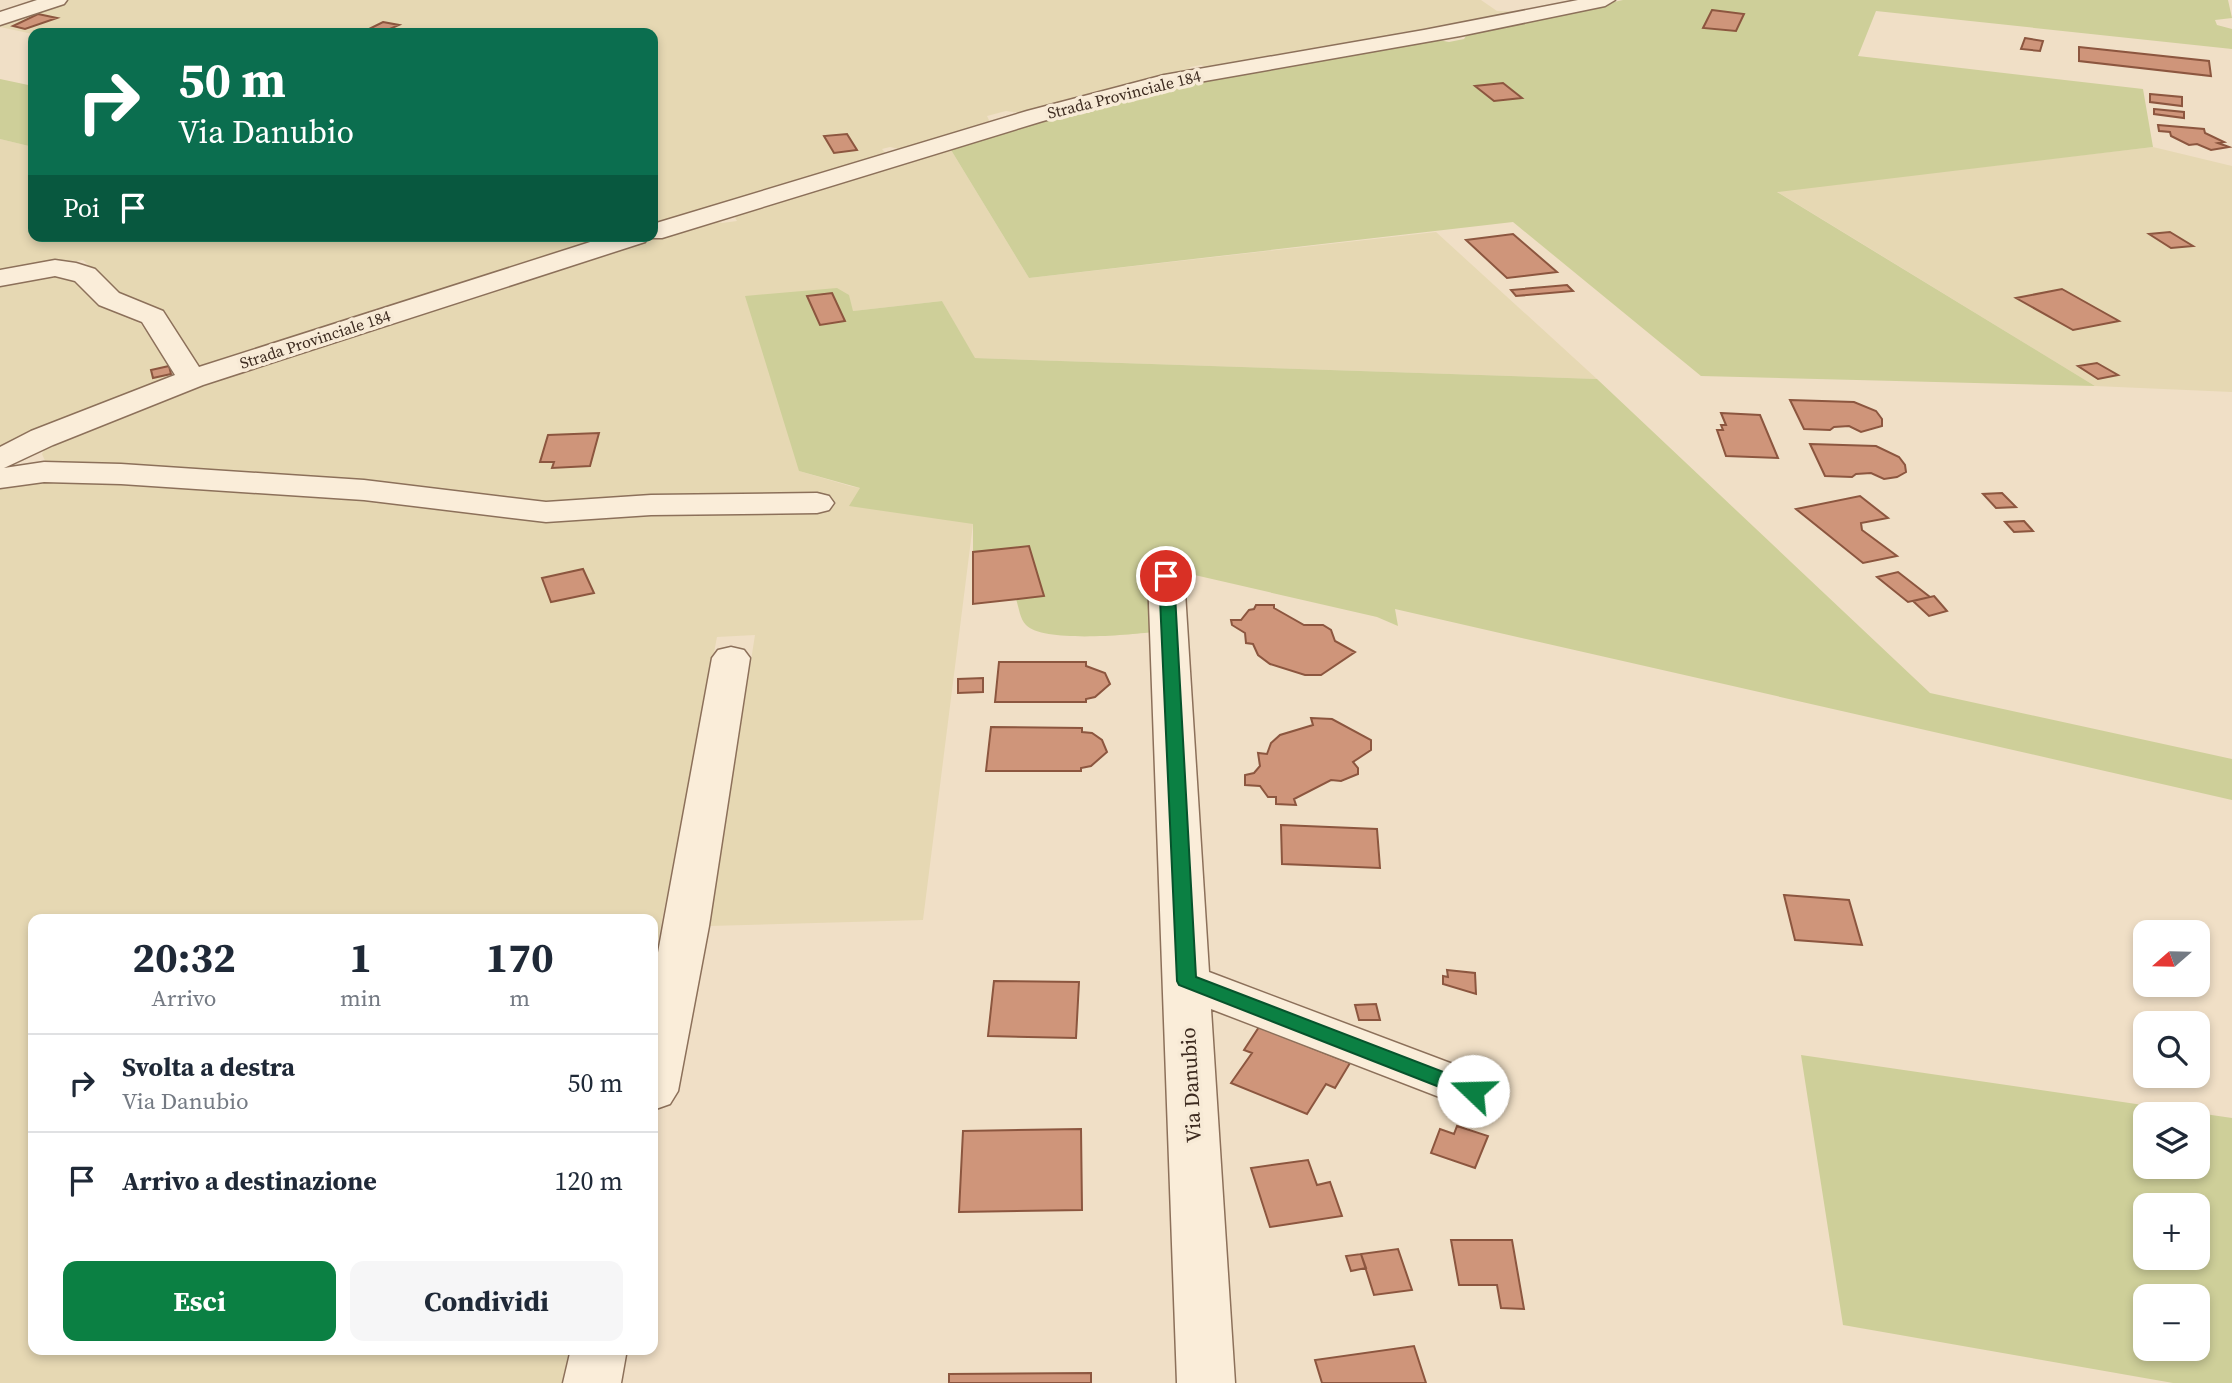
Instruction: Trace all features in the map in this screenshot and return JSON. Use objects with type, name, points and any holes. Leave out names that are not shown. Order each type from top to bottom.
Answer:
[{"type":"street","points":[[0,19],[57,0]]},
{"type":"street","name":"Strada Provinciale 184","points":[[658,231],[769,200],[991,127],[1138,88],[1517,20],[1605,0]]},
{"type":"street","name":"Strada Provinciale 184","points":[[0,458],[42,438],[192,379],[617,242]]},
{"type":"street","points":[[0,278],[60,269],[81,272],[89,277],[104,296],[145,310],[153,317],[192,379]]},
{"type":"street","points":[[0,478],[44,472],[121,474],[364,491],[546,512],[651,505],[817,503]]},
{"type":"street","name":"Via Danubio","points":[[1166,576],[1206,1383]]},
{"type":"street","points":[[658,1067],[687,926],[731,658]]},
{"type":"street","points":[[1186,981],[1473,1091]]},
{"type":"street","points":[[592,1383],[598,1355]]},
{"type":"shaded area","points":[[65,0],[1481,0],[1497,11],[1531,12],[1413,35],[1402,32],[1395,34],[1398,37],[1211,69],[1201,65],[1190,67],[1189,73],[1020,113],[1006,111],[987,116],[990,122],[904,150],[890,147],[882,149],[887,155],[658,225],[658,28],[28,28],[28,33],[0,27],[0,21]]},
{"type":"shaded area","points":[[0,139],[28,146],[28,242],[603,242],[407,305],[389,305],[374,309],[372,316],[202,371],[114,297],[111,288],[83,260],[0,275]]},
{"type":"shaded area","points":[[948,145],[1029,278],[1436,232],[1597,379],[974,358],[942,301],[853,311],[799,471],[850,486],[971,513],[973,524],[923,920],[709,926],[755,635],[717,637],[658,941],[658,914],[28,914],[28,1355],[577,1355],[572,1383],[0,1383],[0,488],[47,465],[42,454],[47,444],[119,412],[564,264],[639,242],[658,242],[658,236],[714,220],[722,223],[737,221],[733,214]]},
{"type":"shaded area","points":[[2153,147],[2232,166],[2232,392],[2095,386],[1776,191]]},
{"type":"shaded area","points":[[43,273],[74,275],[92,295],[141,324],[169,366],[173,381],[0,449],[0,281]]},
{"type":"green space","points":[[1623,0],[2228,0],[2232,18],[2215,20],[2217,25],[2232,29],[2232,49],[1876,11],[1858,56],[2143,89],[2153,147],[1777,192],[2095,386],[1701,376],[1513,222],[1029,278],[948,145],[1140,91],[1433,39],[1449,42],[1464,39],[1468,33]]},
{"type":"green space","points":[[0,79],[28,85],[28,146],[0,139]]},
{"type":"green space","points":[[837,288],[849,295],[853,311],[942,301],[975,358],[1597,379],[1930,693],[2232,759],[2232,800],[1395,609],[1398,626],[1377,617],[1151,565],[1153,632],[1067,636],[1035,631],[1024,623],[1016,599],[1044,596],[1029,546],[973,552],[973,524],[849,506],[860,488],[799,471],[745,296]]},
{"type":"green space","points":[[1801,1055],[2133,1104],[2133,1179],[2210,1179],[2210,1115],[2232,1118],[2232,1383],[2173,1383],[1843,1325]]},
{"type":"building","points":[[1712,10],[1744,14],[1736,31],[1703,28]]},
{"type":"building","points":[[38,14],[57,18],[25,29],[13,26]]},
{"type":"building","points":[[383,22],[399,25],[392,28],[371,28]]},
{"type":"building","points":[[2025,38],[2043,41],[2040,51],[2021,49]]},
{"type":"building","points":[[2079,47],[2209,61],[2211,76],[2079,61]]},
{"type":"building","points":[[1503,83],[1522,98],[1494,101],[1475,86]]},
{"type":"building","points":[[2150,94],[2182,97],[2182,106],[2150,102]]},
{"type":"building","points":[[2154,109],[2184,112],[2184,118],[2154,114]]},
{"type":"building","points":[[2158,125],[2204,129],[2205,133],[2224,142],[2218,143],[2229,147],[2211,150],[2197,144],[2189,145],[2171,136],[2170,132],[2159,131]]},
{"type":"building","points":[[847,134],[857,150],[834,153],[824,136]]},
{"type":"building","points":[[2170,232],[2193,246],[2171,248],[2149,234]]},
{"type":"building","points":[[1513,234],[1557,272],[1507,278],[1466,240]]},
{"type":"building","points":[[1567,285],[1573,291],[1516,296],[1511,290]]},
{"type":"building","points":[[2062,289],[2119,321],[2073,330],[2016,298]]},
{"type":"building","points":[[832,293],[845,321],[820,325],[807,296]]},
{"type":"building","points":[[2097,363],[2118,375],[2098,379],[2078,366]]},
{"type":"building","points":[[169,366],[171,374],[153,378],[151,370]]},
{"type":"building","points":[[1790,400],[1854,402],[1876,411],[1882,419],[1882,426],[1861,432],[1849,426],[1834,427],[1830,430],[1804,429]]},
{"type":"building","points":[[1721,413],[1760,415],[1778,458],[1726,456],[1717,430],[1723,430],[1721,425],[1726,425]]},
{"type":"building","points":[[599,433],[590,466],[552,468],[554,462],[540,462],[548,435]]},
{"type":"building","points":[[1810,444],[1876,446],[1899,457],[1906,472],[1884,479],[1871,473],[1856,474],[1852,477],[1825,476]]},
{"type":"building","points":[[2002,493],[2016,507],[1996,508],[1983,494]]},
{"type":"building","points":[[1860,496],[1888,518],[1861,523],[1862,530],[1897,556],[1863,563],[1796,509]]},
{"type":"building","points":[[2024,521],[2033,531],[2014,532],[2005,522]]},
{"type":"building","points":[[1029,546],[1044,596],[973,604],[973,552]]},
{"type":"building","points":[[583,569],[594,593],[551,602],[542,578]]},
{"type":"building","points":[[1898,572],[1930,597],[1908,602],[1877,577]]},
{"type":"building","points":[[1934,596],[1947,611],[1929,616],[1913,601]]},
{"type":"building","points":[[1256,605],[1274,605],[1274,608],[1304,625],[1323,625],[1331,630],[1335,641],[1355,652],[1321,675],[1305,675],[1270,664],[1258,655],[1253,644],[1246,643],[1245,633],[1232,625],[1231,620],[1241,620]]},
{"type":"building","points":[[999,662],[1086,662],[1086,666],[1105,673],[1110,684],[1095,697],[1086,699],[1086,702],[995,702]]},
{"type":"building","points":[[983,678],[983,692],[958,693],[958,679]]},
{"type":"building","points":[[1311,718],[1332,719],[1371,740],[1371,750],[1353,762],[1358,768],[1358,774],[1341,781],[1331,780],[1294,799],[1296,805],[1276,804],[1276,797],[1268,797],[1260,786],[1245,785],[1245,775],[1254,773],[1260,766],[1258,753],[1267,754],[1271,743],[1280,735],[1313,725]]},
{"type":"building","points":[[991,727],[1082,728],[1082,732],[1092,733],[1102,740],[1107,752],[1091,766],[1081,768],[1081,771],[986,771]]},
{"type":"building","points":[[1281,825],[1377,829],[1380,868],[1282,864]]},
{"type":"building","points":[[1784,895],[1849,900],[1862,945],[1795,940]]},
{"type":"building","points":[[1447,970],[1475,973],[1476,994],[1443,984],[1443,976],[1448,977]]},
{"type":"building","points":[[994,981],[1079,982],[1076,1038],[988,1036]]},
{"type":"building","points":[[1376,1004],[1380,1020],[1359,1020],[1355,1005]]},
{"type":"building","points":[[1259,1027],[1350,1063],[1335,1088],[1326,1084],[1307,1114],[1231,1083],[1252,1053],[1244,1050]]},
{"type":"building","points":[[1457,1126],[1488,1136],[1475,1168],[1431,1153],[1440,1129],[1454,1134]]},
{"type":"building","points":[[1081,1129],[1082,1210],[959,1212],[963,1131]]},
{"type":"building","points":[[1308,1160],[1317,1185],[1330,1182],[1342,1216],[1270,1227],[1251,1168]]},
{"type":"building","points":[[1451,1240],[1512,1240],[1524,1309],[1501,1308],[1497,1285],[1459,1285]]},
{"type":"building","points":[[1398,1249],[1412,1290],[1374,1295],[1361,1254]]},
{"type":"building","points":[[1361,1254],[1366,1268],[1351,1271],[1346,1256]]},
{"type":"building","points":[[1414,1346],[1426,1383],[1322,1383],[1315,1360]]},
{"type":"building","points":[[1091,1373],[1091,1383],[949,1383],[949,1374]]},
{"type":"route","points":[[1166,576],[1186,981],[1473,1091]]}]
